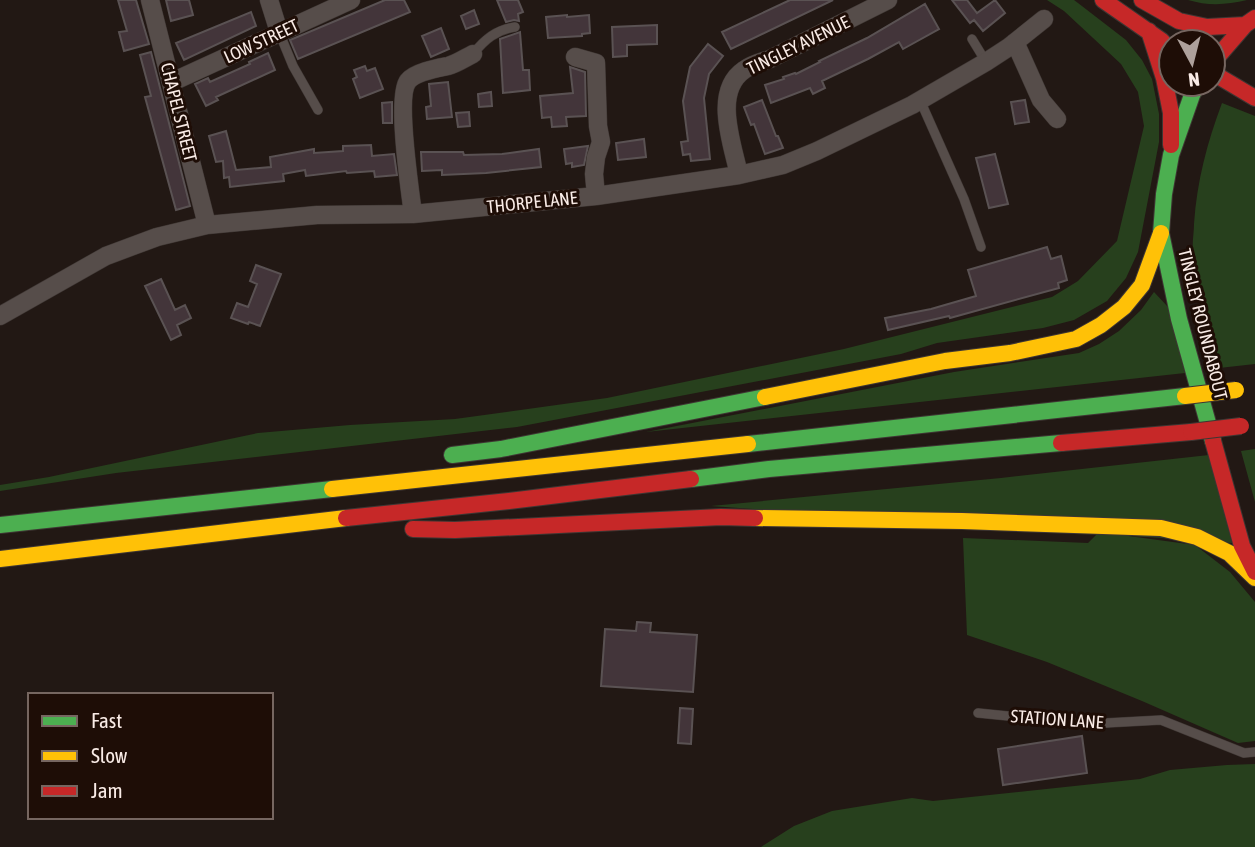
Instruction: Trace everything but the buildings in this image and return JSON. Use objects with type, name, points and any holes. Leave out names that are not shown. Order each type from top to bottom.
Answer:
[{"type":"main road","points":[[1103,0],[1157,37]]},
{"type":"main road","points":[[1142,0],[1179,21],[1207,27],[1250,22]]},
{"type":"main road","points":[[1227,47],[1250,22]]},
{"type":"main road","points":[[1149,31],[1164,78],[1171,113],[1171,155]]},
{"type":"main road","points":[[1227,81],[1255,98]]},
{"type":"main road","name":"TINGLEY ROUNDABOUT","points":[[1191,98],[1171,155],[1161,233],[1179,319],[1217,457],[1242,546],[1255,572]]},
{"type":"main road","points":[[441,456],[501,449],[945,361],[1010,353],[1076,339],[1101,325],[1124,307],[1142,285],[1161,233]]},
{"type":"main road","points":[[0,525],[1255,388]]},
{"type":"main road","points":[[0,559],[769,469],[1248,425]]},
{"type":"main road","points":[[313,491],[404,465]]},
{"type":"main road","points":[[292,526],[455,530],[721,517],[962,520],[1128,526],[1161,528],[1197,537],[1229,553],[1255,578]]},
{"type":"street","name":"CHAPEL STREET","points":[[150,0],[207,225]]},
{"type":"street","points":[[269,0],[279,32]]},
{"type":"street","name":"LOW STREET","points":[[172,82],[351,0]]},
{"type":"street","name":"TINGLEY AVENUE","points":[[739,175],[726,108],[727,94],[733,82],[742,71],[755,63],[770,59],[879,2]]},
{"type":"street","name":"THORPE LANE","points":[[0,316],[106,256],[157,237],[207,225],[317,215],[413,214],[596,196],[739,175],[783,165],[920,100],[986,62],[1044,19]]},
{"type":"street","points":[[1015,42],[1041,100],[1056,119]]},
{"type":"street","points":[[413,214],[403,117],[406,86],[408,81],[418,75],[450,65],[472,54]]},
{"type":"street","points":[[575,57],[596,63],[601,142],[594,174],[596,196]]},
{"type":"street","points":[[392,73],[406,86]]},
{"type":"lane","points":[[472,54],[489,36],[502,29],[515,27]]},
{"type":"lane","points":[[279,32],[293,66],[318,110]]},
{"type":"lane","points":[[972,39],[986,62]]},
{"type":"lane","points":[[920,100],[964,199],[981,247]]},
{"type":"lane","name":"STATION LANE","points":[[978,713],[1087,724],[1161,720],[1244,752],[1255,752]]},
{"type":"green space","points":[[1047,0],[1074,0],[1126,40],[1142,60],[1152,79],[1159,114],[1159,142],[1138,252],[1126,278],[1107,301],[1074,320],[1043,328],[937,343],[901,354],[517,427],[116,473],[0,491],[0,485],[258,433],[455,419],[607,398],[844,349],[1052,297],[1078,281],[1117,241],[1144,126],[1138,92],[1121,64],[1064,11]]},
{"type":"green space","points":[[1188,0],[1247,0],[1217,4]]},
{"type":"green space","points":[[1222,103],[1255,116],[1255,364],[1219,368],[1199,296],[1193,244],[1200,177]]},
{"type":"green space","points":[[1154,292],[1168,307],[1185,373],[646,432],[954,372],[1079,353],[1119,331],[1141,310]]},
{"type":"green space","points":[[1255,449],[1255,502],[1241,451]]},
{"type":"green space","points":[[1209,455],[1232,543],[711,506],[1001,478]]},
{"type":"green space","points":[[1099,532],[1195,545],[1230,572],[1255,602],[1255,741],[1238,743],[1047,662],[967,635],[963,538],[1088,543]]},
{"type":"green space","points":[[1255,764],[1255,847],[761,847],[794,826],[832,811],[912,798],[933,801],[1140,779],[1170,770]]},
{"type":"traffic: fast","points":[[1191,98],[1171,155],[1161,233],[1179,319],[1213,441]]},
{"type":"traffic: fast","points":[[748,444],[1185,396]]},
{"type":"traffic: fast","points":[[452,455],[501,449],[765,397]]},
{"type":"traffic: fast","points":[[691,479],[769,469],[1061,443]]},
{"type":"traffic: fast","points":[[0,525],[332,489]]},
{"type":"traffic: slow","points":[[765,397],[945,361],[1010,353],[1076,339],[1101,325],[1124,307],[1142,285],[1161,233]]},
{"type":"traffic: slow","points":[[1185,396],[1236,390]]},
{"type":"traffic: slow","points":[[332,489],[748,444]]},
{"type":"traffic: slow","points":[[0,559],[346,518]]},
{"type":"traffic: slow","points":[[755,518],[1161,528],[1197,537],[1229,553],[1255,578]]},
{"type":"traffic: jam","points":[[1103,0],[1157,38]]},
{"type":"traffic: jam","points":[[1142,0],[1179,21],[1207,27],[1245,25]]},
{"type":"traffic: jam","points":[[1227,46],[1255,18]]},
{"type":"traffic: jam","points":[[1149,31],[1164,78],[1171,113],[1171,145]]},
{"type":"traffic: jam","points":[[1227,81],[1255,98]]},
{"type":"traffic: jam","points":[[1191,432],[1241,426]]},
{"type":"traffic: jam","points":[[1061,443],[1191,432]]},
{"type":"traffic: jam","points":[[1213,441],[1242,546],[1255,572]]},
{"type":"traffic: jam","points":[[346,518],[691,479]]},
{"type":"traffic: jam","points":[[413,529],[455,530],[721,517],[755,518]]}]
